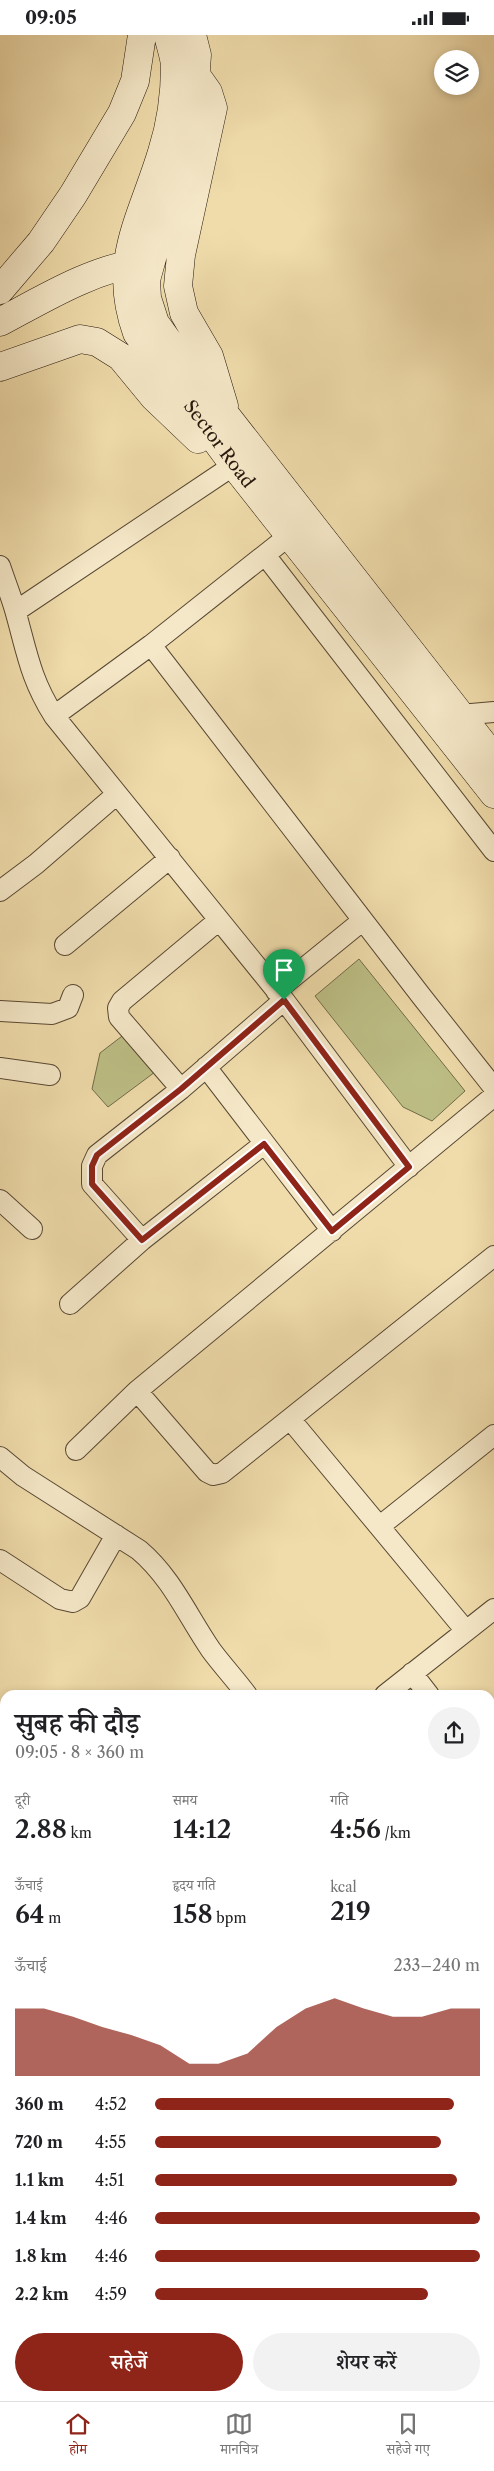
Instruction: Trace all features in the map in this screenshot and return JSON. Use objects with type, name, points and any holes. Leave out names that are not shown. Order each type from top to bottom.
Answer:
[{"type":"main road","points":[[0,290],[41,242],[73,195],[122,113],[135,81],[142,35]]},
{"type":"main road","name":"Sector Road","points":[[168,35],[175,63],[173,105],[162,151],[131,240],[137,272],[155,323],[225,415],[299,528],[494,794]]},
{"type":"main road","name":"Sector Road","points":[[192,35],[198,55],[193,110],[137,272],[130,315],[137,333],[156,362],[228,457],[299,528],[460,715],[494,758]]},
{"type":"main road","points":[[196,75],[208,92],[212,114],[181,255],[178,286],[184,313],[209,356],[222,394],[225,415]]},
{"type":"main road","points":[[0,321],[78,282],[137,272]]},
{"type":"main road","points":[[0,337],[74,299],[137,272]]},
{"type":"main road","points":[[0,367],[80,339],[97,342],[121,357],[154,397],[202,443],[228,457]]},
{"type":"street","points":[[16,611],[228,457]]},
{"type":"street","points":[[54,716],[151,645],[299,528]]},
{"type":"street","points":[[265,555],[494,851]]},
{"type":"street","points":[[0,566],[16,611],[25,654],[37,685],[54,716],[280,996],[409,1167]]},
{"type":"street","points":[[151,645],[362,921],[494,1088]]},
{"type":"street","points":[[460,715],[494,712]]},
{"type":"street","points":[[0,891],[36,864],[118,794]]},
{"type":"street","points":[[65,945],[170,858]]},
{"type":"street","points":[[181,1089],[119,1017],[118,1008],[122,1001],[219,920]]},
{"type":"street","points":[[142,1240],[92,1184],[92,1166],[97,1155],[206,1067],[362,921]]},
{"type":"street","points":[[0,1011],[52,1014],[68,1008],[73,995]]},
{"type":"street","points":[[206,1067],[332,1231]]},
{"type":"street","points":[[0,1068],[50,1075]]},
{"type":"street","points":[[76,1450],[137,1391],[494,1096]]},
{"type":"street","points":[[70,1304],[142,1240],[264,1144]]},
{"type":"street","points":[[0,1200],[32,1229]]},
{"type":"street","points":[[137,1391],[207,1472],[213,1475],[228,1469],[494,1256]]},
{"type":"street","points":[[290,1419],[466,1631]]},
{"type":"street","points":[[380,1526],[494,1435]]},
{"type":"street","points":[[0,1457],[23,1475],[139,1550],[166,1576],[211,1650],[244,1690]]},
{"type":"street","points":[[0,1560],[60,1599],[73,1602],[80,1598],[116,1535]]},
{"type":"street","points":[[391,1690],[494,1609]]},
{"type":"street","points":[[412,1673],[425,1690]]},
{"type":"green space","points":[[359,959],[465,1091],[432,1121],[403,1107],[315,996]]},
{"type":"green space","points":[[130,1030],[155,1072],[108,1107],[92,1089],[100,1053]]},
{"type":"route","points":[[284,1000],[409,1167],[332,1231],[264,1144],[142,1240],[92,1184],[92,1166],[97,1155],[181,1089],[284,1000]]}]
